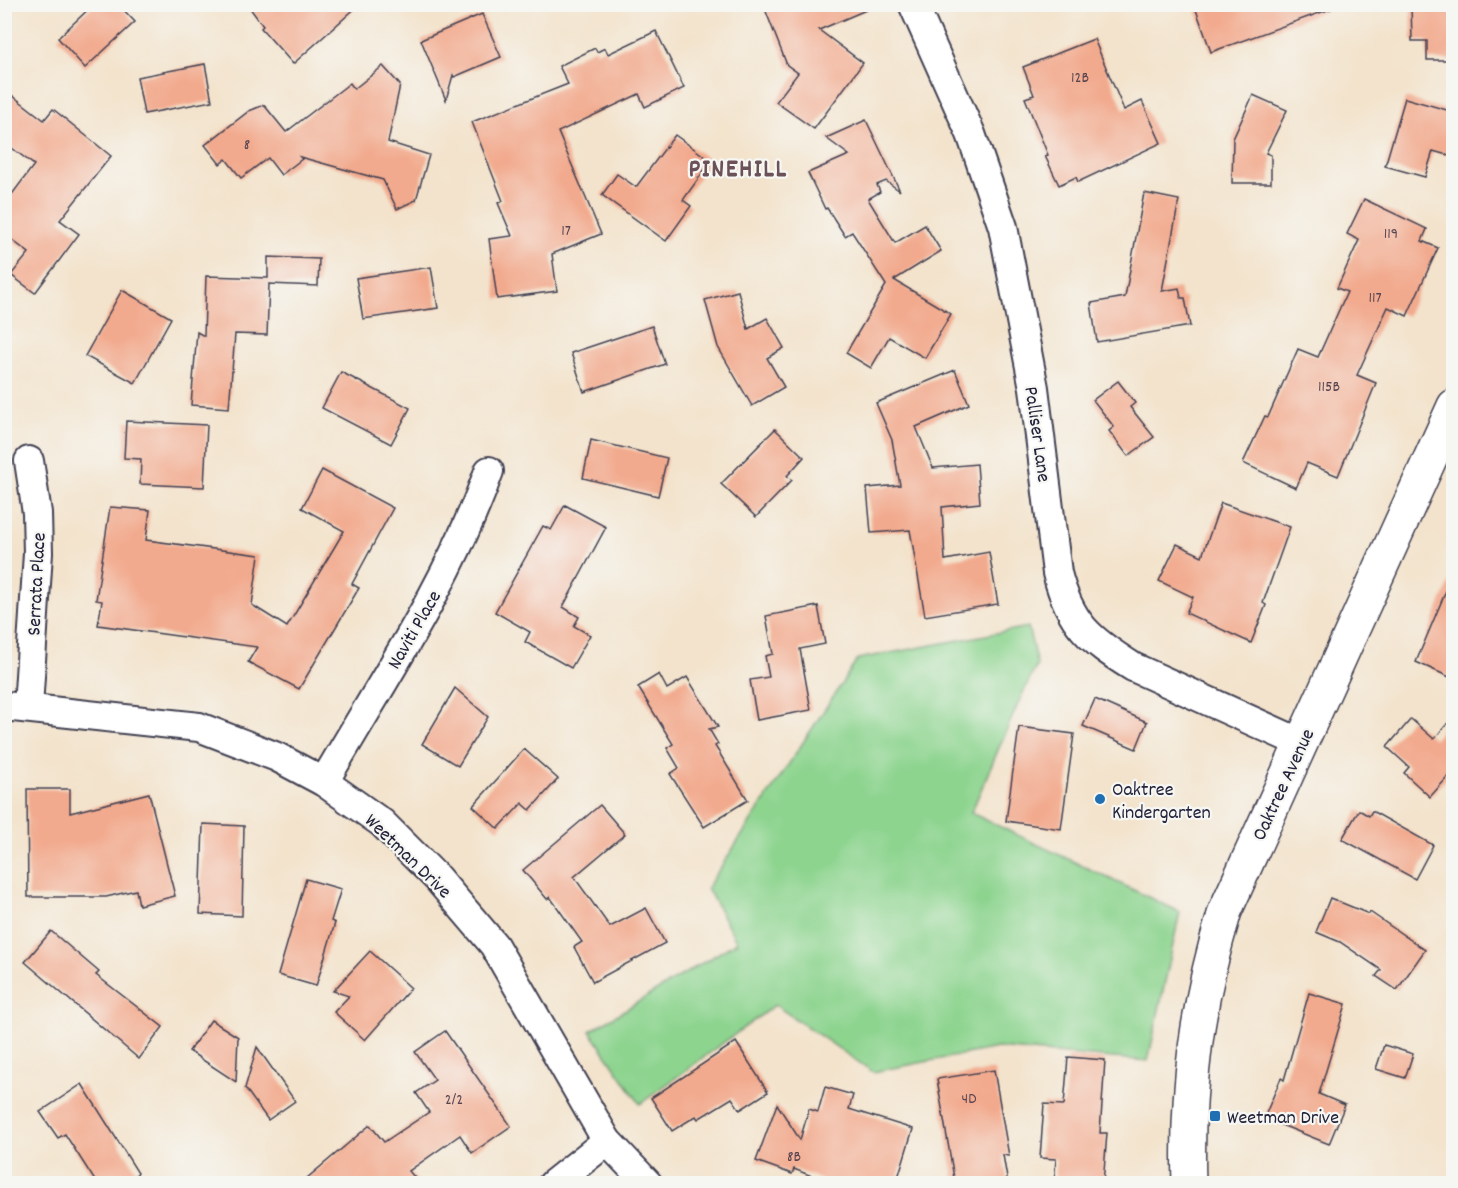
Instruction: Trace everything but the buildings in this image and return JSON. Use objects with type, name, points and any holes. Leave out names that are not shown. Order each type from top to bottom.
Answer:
[{"type":"street","name":"Palliser Lane","points":[[913,4],[971,134],[1003,226],[1034,388],[1057,573],[1064,601],[1076,623],[1108,650],[1134,667],[1301,743]]},
{"type":"street","name":"Oaktree Avenue","points":[[1189,1184],[1188,1122],[1195,1031],[1212,954],[1234,891],[1454,406]]},
{"type":"street","name":"Serrata Place","points":[[16,706],[38,553],[38,513],[29,461]]},
{"type":"street","name":"Naviti Place","points":[[324,782],[448,569],[471,524],[489,471]]},
{"type":"street","name":"Weetman Drive","points":[[16,706],[199,728],[277,757],[324,782],[382,823],[437,878],[494,945],[607,1141],[648,1184]]},
{"type":"street","points":[[553,1184],[607,1141]]},
{"type":"green space","points":[[1028,627],[1037,665],[971,813],[1180,912],[1148,1061],[997,1048],[873,1072],[775,1005],[640,1104],[590,1031],[737,942],[707,888],[858,659]]},
{"type":"place","name":"Oaktree Kindergarten","points":[[1100,799]]},
{"type":"place","name":"Weetman Drive","points":[[1215,1116]]},
{"type":"district","name":"PINEHILL","points":[[738,167]]}]
